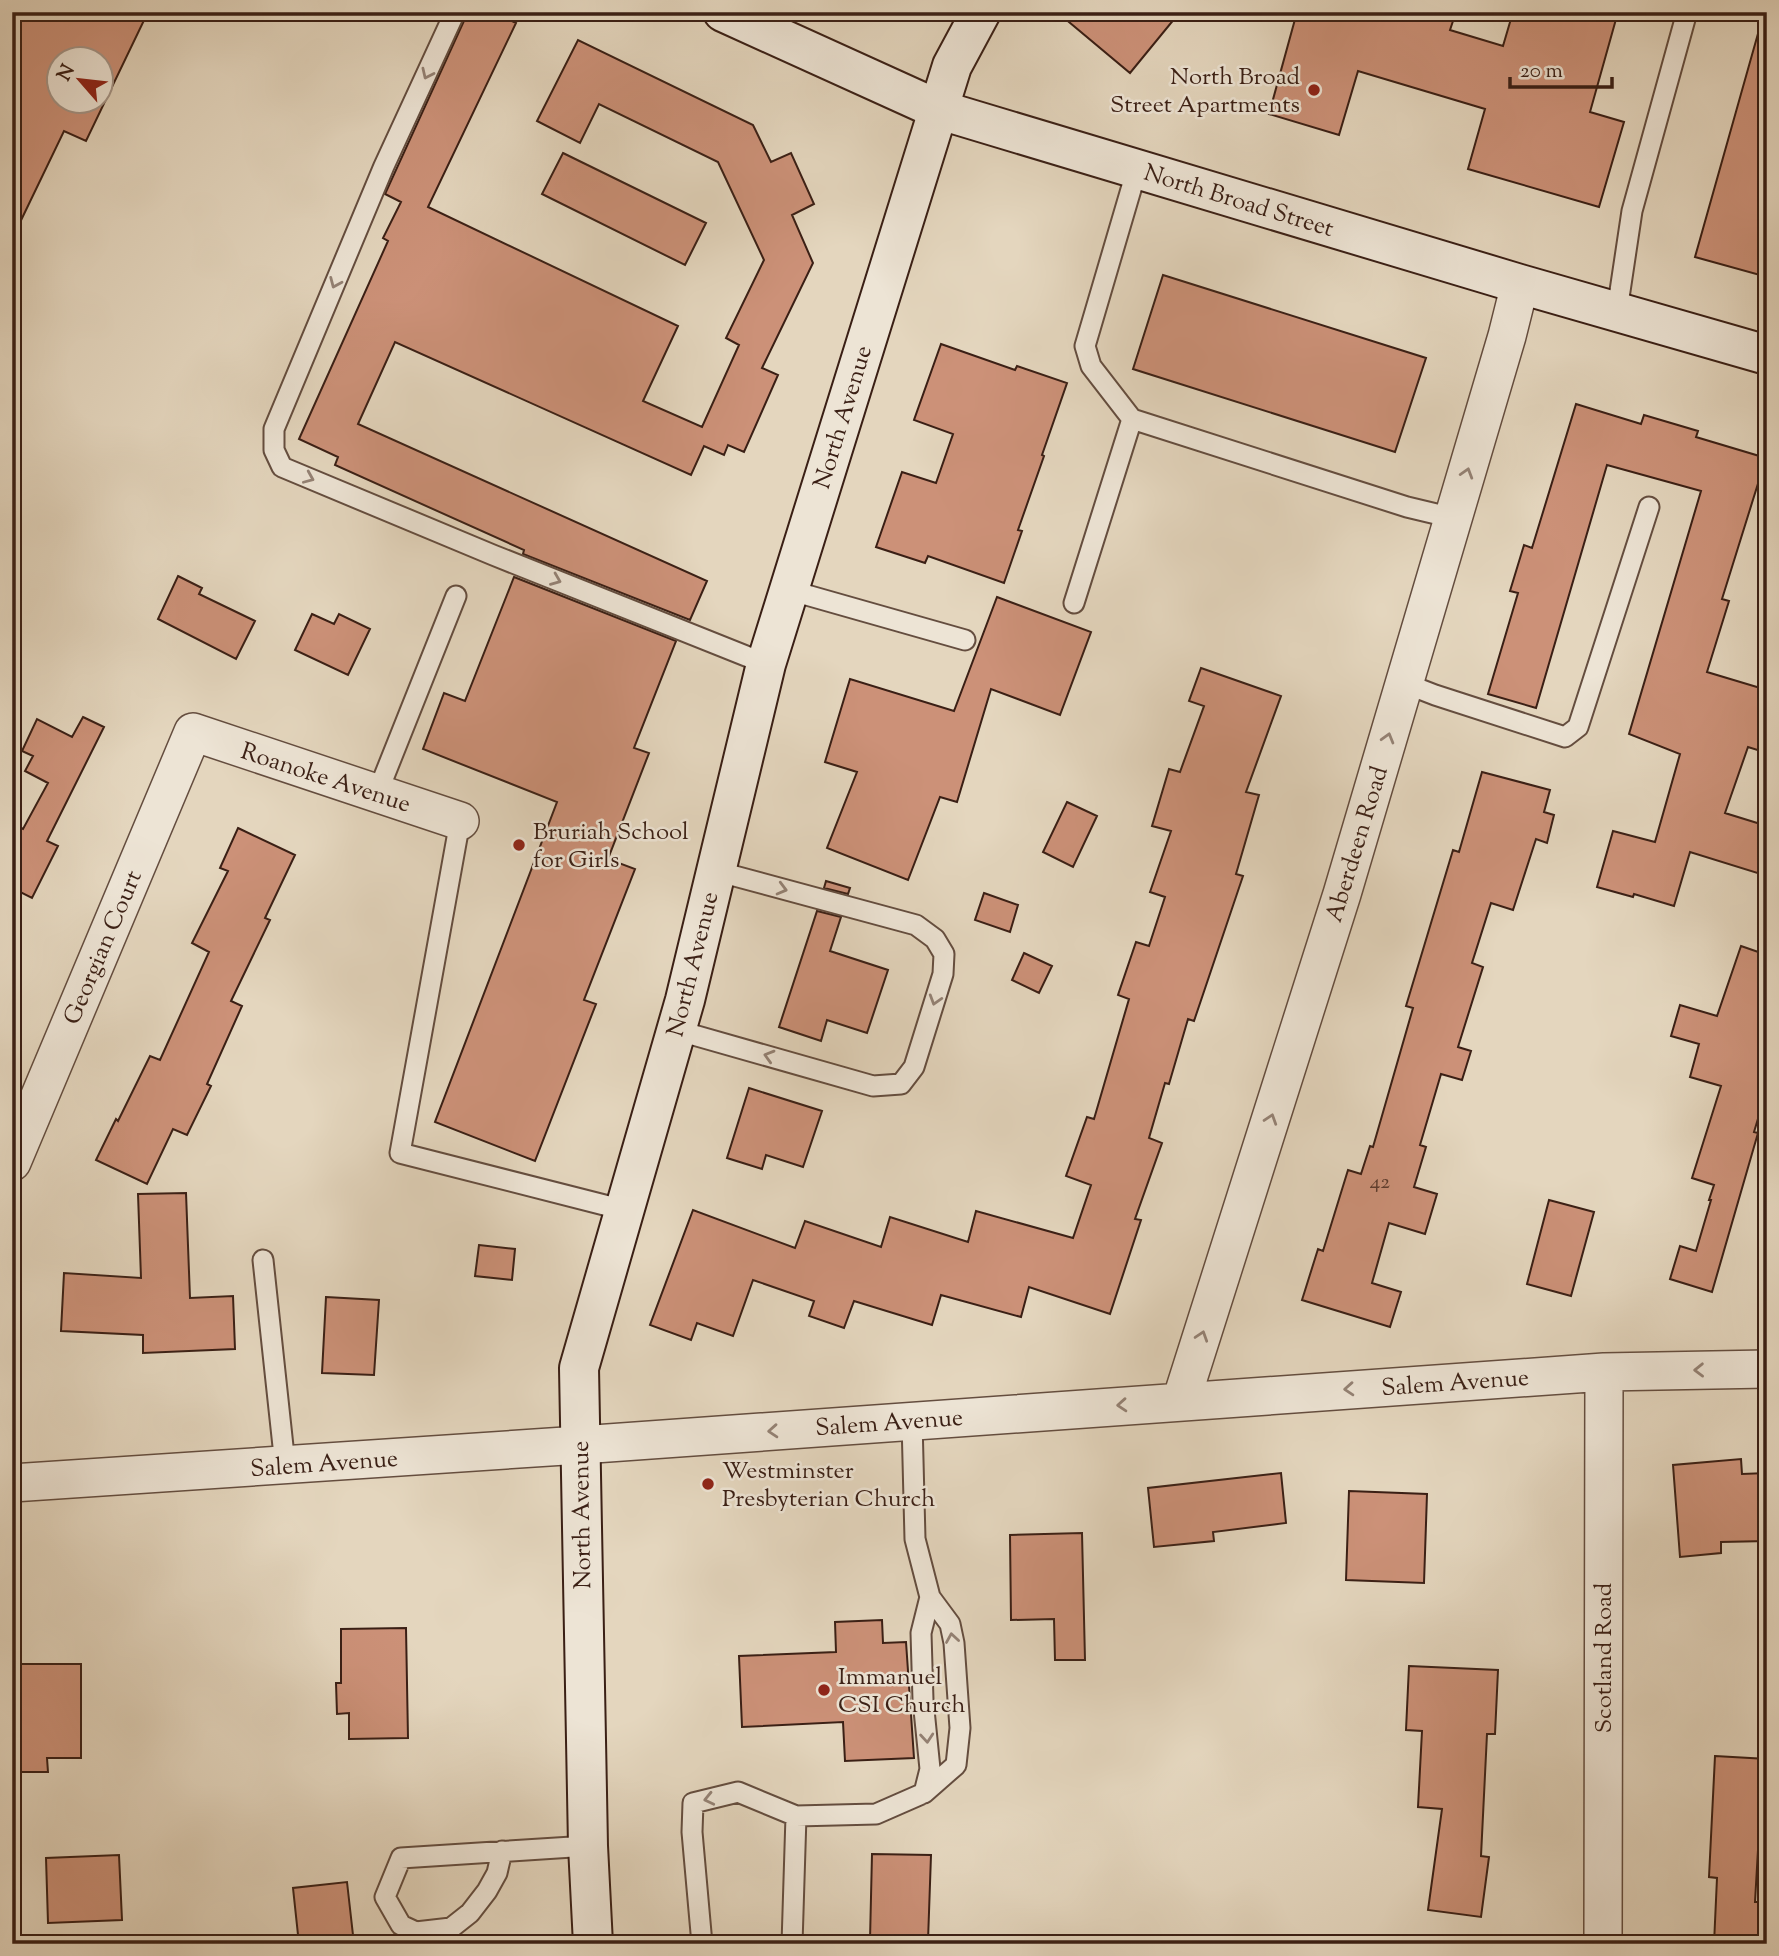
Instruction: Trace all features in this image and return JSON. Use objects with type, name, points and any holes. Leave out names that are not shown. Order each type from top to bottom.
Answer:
[{"type":"main road","name":"North Broad Street","points":[[723,12],[937,109],[1520,284],[1767,355]]},
{"type":"main road","name":"North Avenue","points":[[593,1944],[588,1846],[579,1368],[676,1030],[766,664],[937,109],[952,66],[981,12]]},
{"type":"street","name":"Aberdeen Road","points":[[1181,1401],[1342,894],[1520,284]]},
{"type":"street","name":"Roanoke Avenue","points":[[192,732],[460,821]]},
{"type":"street","name":"Georgian Court","points":[[12,1161],[192,732]]},
{"type":"street","name":"Salem Avenue","points":[[12,1483],[580,1446],[1604,1372],[1767,1369]]},
{"type":"street","name":"Scotland Road","points":[[1603,1944],[1604,1372]]},
{"type":"lane","points":[[455,12],[384,166],[274,429],[274,450],[282,467],[766,664]]},
{"type":"lane","points":[[1617,311],[1632,211],[1687,12]]},
{"type":"lane","points":[[1137,169],[1085,346],[1091,366],[1132,419],[1407,507],[1453,519]]},
{"type":"lane","points":[[1074,603],[1132,419]]},
{"type":"lane","points":[[1404,683],[1566,737],[1578,727],[1649,507]]},
{"type":"lane","points":[[789,590],[965,640]]},
{"type":"lane","points":[[377,794],[456,596]]},
{"type":"lane","points":[[460,821],[400,1153],[624,1209]]},
{"type":"lane","points":[[676,1030],[873,1086],[901,1084],[914,1067],[943,974],[944,954],[935,939],[916,925],[716,870]]},
{"type":"lane","points":[[263,1260],[285,1465]]},
{"type":"lane","points":[[702,1944],[692,1832],[693,1802],[738,1792],[796,1816],[876,1814],[924,1793],[956,1765],[960,1728],[954,1643],[950,1624],[930,1597],[915,1539],[912,1421]]},
{"type":"lane","points":[[924,1793],[930,1769],[923,1700],[921,1633],[930,1597]]},
{"type":"lane","points":[[792,1944],[796,1816]]},
{"type":"lane","points":[[502,1851],[496,1873],[487,1891],[470,1913],[452,1928],[416,1932],[409,1929],[401,1925],[385,1897],[401,1858],[502,1851],[588,1846]]},
{"type":"building","points":[[12,12],[148,12],[116,79],[116,46],[46,46],[46,116],[98,116],[86,141],[64,131],[12,239]]},
{"type":"building","points":[[468,12],[493,12],[516,23],[428,207],[678,326],[643,401],[702,427],[739,345],[726,338],[764,260],[718,162],[599,104],[580,143],[537,121],[578,40],[753,125],[771,162],[791,153],[814,204],[792,215],[813,263],[762,368],[778,375],[744,452],[728,445],[724,455],[704,446],[691,475],[395,342],[358,424],[707,581],[690,620],[523,554],[524,550],[335,465],[338,457],[299,439],[388,241],[383,238],[401,202],[385,194]]},
{"type":"building","name":"North Broad Street Apartments","points":[[1057,12],[1180,12],[1130,73]]},
{"type":"building","points":[[1297,12],[1456,12],[1450,30],[1503,46],[1513,12],[1618,12],[1590,112],[1624,122],[1599,207],[1468,169],[1485,109],[1358,71],[1339,135],[1269,114]]},
{"type":"building","points":[[1759,30],[1767,31],[1767,277],[1695,257]]},
{"type":"building","points":[[563,153],[706,223],[685,265],[542,194]]},
{"type":"building","points":[[1163,275],[1426,358],[1395,452],[1133,369]]},
{"type":"building","points":[[941,344],[1015,370],[1017,366],[1067,383],[1018,530],[1022,531],[1004,583],[928,556],[925,563],[876,547],[902,472],[936,483],[953,434],[914,420]]},
{"type":"building","points":[[1576,404],[1641,424],[1644,415],[1698,431],[1696,437],[1766,458],[1722,599],[1729,601],[1707,672],[1767,690],[1767,753],[1748,747],[1725,813],[1767,826],[1767,876],[1690,852],[1674,906],[1597,887],[1613,831],[1655,842],[1680,754],[1629,734],[1701,491],[1607,465],[1536,708],[1488,694],[1518,593],[1510,591],[1524,545],[1532,548]]},
{"type":"building","points":[[178,576],[202,588],[199,594],[255,621],[236,659],[158,619]]},
{"type":"building","points":[[514,577],[676,641],[634,748],[649,753],[608,859],[635,869],[584,1000],[596,1004],[535,1161],[435,1122],[557,802],[423,749],[444,693],[465,701]]},
{"type":"building","points":[[997,597],[1091,632],[1060,715],[991,689],[957,802],[940,797],[908,880],[827,848],[857,772],[825,762],[850,679],[954,711]]},
{"type":"building","points":[[312,614],[334,624],[339,614],[370,629],[348,675],[295,650]]},
{"type":"building","points":[[1201,668],[1281,696],[1246,792],[1259,795],[1236,874],[1243,876],[1194,1021],[1188,1019],[1169,1084],[1165,1083],[1149,1138],[1162,1143],[1135,1219],[1141,1220],[1110,1314],[1029,1287],[1021,1317],[941,1295],[932,1325],[854,1301],[844,1328],[809,1316],[814,1301],[753,1280],[733,1336],[697,1323],[691,1340],[650,1325],[693,1210],[795,1248],[805,1221],[881,1247],[890,1217],[968,1242],[976,1211],[1073,1238],[1091,1185],[1066,1176],[1087,1117],[1094,1119],[1129,999],[1118,995],[1136,942],[1149,946],[1165,897],[1150,892],[1171,831],[1152,826],[1169,769],[1180,772],[1204,706],[1189,701]]},
{"type":"building","points":[[83,717],[104,727],[47,841],[58,846],[32,898],[12,888],[12,824],[23,829],[48,783],[25,771],[33,756],[22,751],[37,719],[72,737]]},
{"type":"building","points":[[1482,772],[1550,790],[1544,812],[1554,815],[1547,843],[1536,839],[1513,910],[1491,903],[1472,963],[1483,967],[1458,1047],[1471,1051],[1462,1080],[1441,1074],[1420,1145],[1426,1147],[1414,1187],[1437,1194],[1425,1234],[1389,1223],[1372,1283],[1401,1292],[1390,1327],[1302,1300],[1318,1249],[1323,1251],[1348,1170],[1361,1174],[1370,1146],[1373,1147],[1413,1008],[1406,1006],[1453,850],[1459,852]]},
{"type":"building","points":[[1067,802],[1097,816],[1073,867],[1043,852]]},
{"type":"building","points":[[238,828],[295,855],[265,918],[270,920],[231,1001],[242,1006],[207,1084],[211,1086],[187,1135],[173,1129],[147,1184],[96,1160],[150,1056],[160,1060],[209,952],[192,943],[228,871],[220,868]]},
{"type":"building","points":[[826,881],[850,888],[848,894],[824,888]]},
{"type":"building","points":[[984,893],[1018,905],[1010,932],[975,920]]},
{"type":"building","points":[[817,911],[841,917],[830,951],[888,970],[867,1033],[827,1020],[821,1041],[779,1027]]},
{"type":"building","points":[[1741,946],[1767,955],[1767,1089],[1754,1132],[1758,1133],[1712,1292],[1670,1279],[1680,1246],[1696,1251],[1711,1200],[1714,1185],[1692,1178],[1721,1086],[1690,1077],[1699,1044],[1671,1036],[1680,1005],[1717,1016]]},
{"type":"building","points":[[1024,953],[1052,966],[1039,993],[1012,980]]},
{"type":"building","points":[[749,1088],[822,1111],[803,1167],[766,1155],[762,1169],[727,1158]]},
{"type":"building","points":[[186,1193],[190,1298],[233,1296],[235,1349],[143,1353],[143,1335],[61,1331],[64,1273],[141,1278],[138,1194]]},
{"type":"building","points":[[1549,1200],[1594,1212],[1571,1296],[1527,1284]]},
{"type":"building","points":[[479,1245],[515,1249],[512,1280],[475,1276]]},
{"type":"building","points":[[326,1297],[379,1300],[374,1375],[322,1373]]},
{"type":"building","points":[[1741,1459],[1742,1474],[1767,1473],[1767,1541],[1721,1542],[1721,1553],[1680,1557],[1673,1465]]},
{"type":"building","points":[[1281,1473],[1286,1523],[1213,1532],[1214,1541],[1154,1547],[1148,1488]]},
{"type":"building","points":[[1349,1491],[1427,1494],[1424,1583],[1346,1580]]},
{"type":"building","points":[[1082,1533],[1085,1660],[1055,1660],[1054,1619],[1011,1620],[1010,1535]]},
{"type":"building","name":"Immanuel CSI Church","points":[[882,1620],[883,1643],[906,1642],[914,1758],[845,1761],[843,1722],[742,1727],[739,1656],[836,1652],[835,1622]]},
{"type":"building","points":[[406,1628],[408,1738],[349,1739],[349,1713],[337,1714],[336,1683],[341,1683],[341,1629]]},
{"type":"building","points":[[12,1664],[81,1664],[81,1758],[47,1758],[48,1772],[12,1772]]},
{"type":"building","points":[[1409,1666],[1498,1670],[1495,1734],[1487,1734],[1481,1856],[1489,1857],[1481,1917],[1428,1910],[1442,1809],[1418,1807],[1422,1731],[1406,1730]]},
{"type":"building","points":[[1715,1756],[1767,1759],[1767,1851],[1758,1850],[1755,1902],[1764,1902],[1762,1944],[1714,1944],[1717,1878],[1709,1877]]},
{"type":"building","points":[[872,1854],[931,1855],[928,1941],[870,1940]]},
{"type":"building","points":[[119,1855],[122,1920],[48,1923],[46,1858]]},
{"type":"building","points":[[347,1882],[354,1944],[299,1944],[293,1888]]},
{"type":"place","name":"North Broad Street Apartments","points":[[1314,90]]},
{"type":"place","name":"Bruriah School for Girls","points":[[519,845]]},
{"type":"place","name":"Westminster Presbyterian Church","points":[[708,1484]]},
{"type":"place","name":"Immanuel CSI Church","points":[[824,1690]]}]
